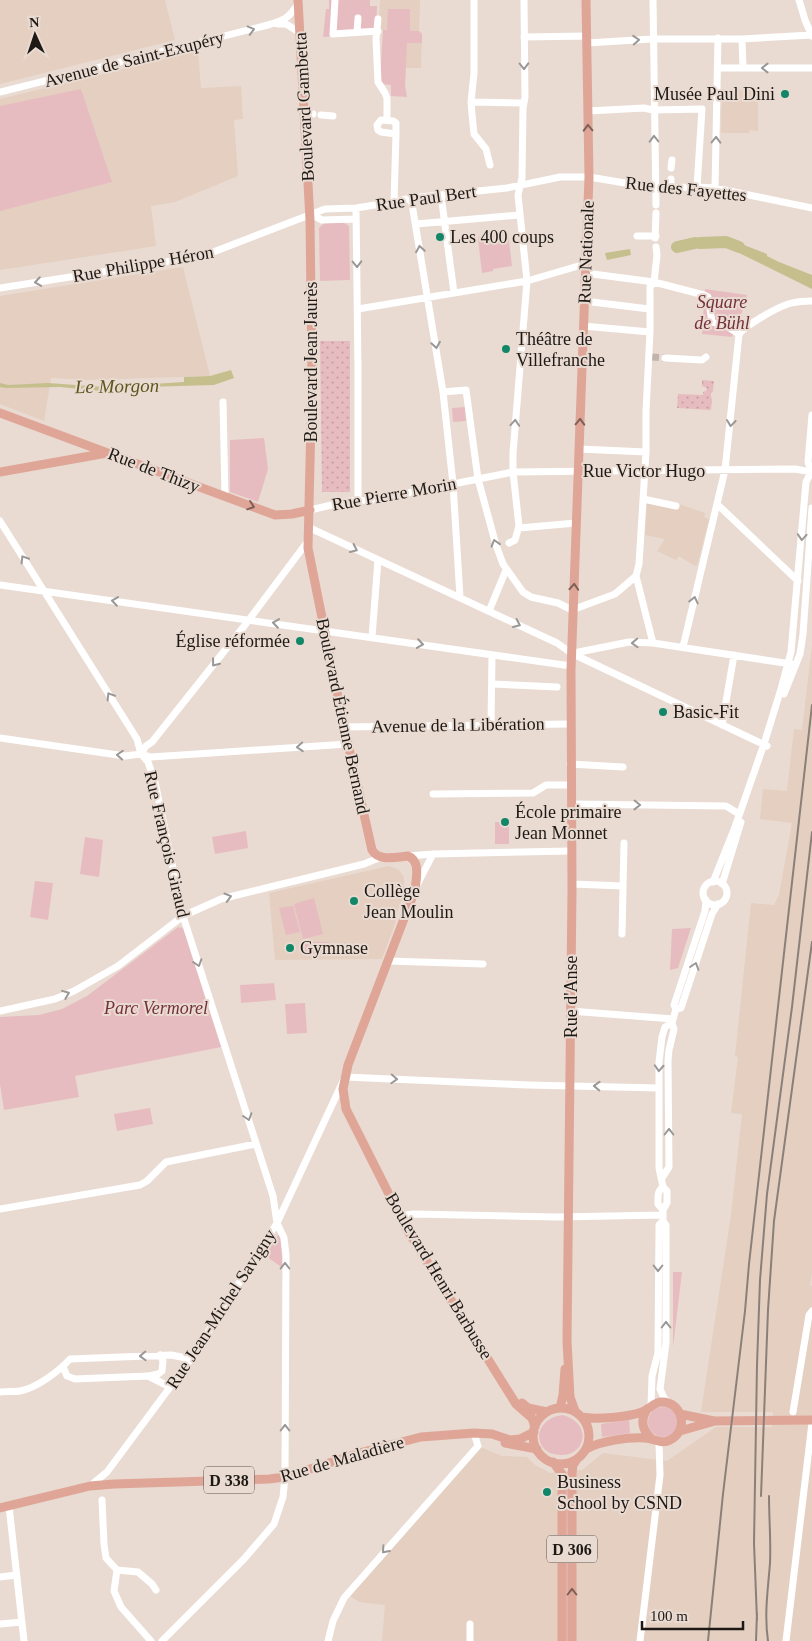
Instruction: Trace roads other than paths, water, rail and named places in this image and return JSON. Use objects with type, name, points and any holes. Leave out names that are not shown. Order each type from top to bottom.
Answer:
[{"type":"main road","name":"Rue Nationale","points":[[572,653],[572,610],[589,177],[586,0]]},
{"type":"main road","name":"Boulevard Gambetta","points":[[298,2],[299,32],[313,114],[310,214]]},
{"type":"main road","name":"Boulevard Jean Jaurès","points":[[310,214],[312,377],[310,510]]},
{"type":"main road","name":"Rue de Thizy","points":[[0,413],[275,514],[292,514],[310,510]]},
{"type":"main road","points":[[63,460],[71,455],[73,448],[69,439]]},
{"type":"main road","points":[[0,472],[107,453]]},
{"type":"main road","points":[[310,510],[310,528]]},
{"type":"main road","name":"Boulevard Étienne Bernand","points":[[310,528],[308,541],[310,560],[344,727],[371,847],[374,854],[381,858]]},
{"type":"main road","name":"Rue d'Anse","points":[[572,653],[570,764],[572,884],[567,1341],[570,1396],[578,1414]]},
{"type":"main road","points":[[381,858],[408,856]]},
{"type":"main road","name":"Rue Jean-Michel Savigny","points":[[345,1105],[343,1089],[351,1056],[415,890],[415,860],[408,856]]},
{"type":"main road","name":"Boulevard Henri Barbusse","points":[[345,1105],[400,1216],[516,1404],[532,1418],[535,1430]]},
{"type":"main road","name":"Rue d'Anse","points":[[560,1408],[563,1396],[567,1341]]},
{"type":"main road","name":"Boulevard Henri Barbusse","points":[[507,1388],[528,1408],[547,1412]]},
{"type":"main road","points":[[680,1431],[682,1423],[680,1414],[671,1404],[663,1402],[641,1412],[590,1419],[560,1408],[547,1412],[542,1416],[535,1430],[535,1444],[541,1455],[553,1462],[565,1463],[577,1458],[586,1449],[596,1444],[633,1439],[672,1439],[680,1431],[715,1421]]},
{"type":"main road","points":[[649,1408],[642,1422],[645,1431],[655,1440]]},
{"type":"main road","points":[[578,1414],[585,1422],[589,1433],[586,1449]]},
{"type":"main road","points":[[680,1414],[715,1421],[812,1421]]},
{"type":"main road","name":"Rue de Maladière","points":[[90,1486],[285,1477],[364,1452],[421,1437],[474,1433],[492,1434],[510,1440],[520,1439],[535,1430]]},
{"type":"main road","name":"Rue de Maladière","points":[[474,1433],[520,1447],[537,1449]]},
{"type":"main road","name":"D 306","points":[[572,1641],[572,1473],[573,1465],[577,1458]]},
{"type":"main road","name":"D 306","points":[[553,1462],[562,1474],[562,1641]]},
{"type":"main road","name":"D 338","points":[[4,1507],[90,1486]]},
{"type":"street","points":[[334,0],[333,34],[378,31]]},
{"type":"street","points":[[474,0],[474,73],[471,102],[474,134],[486,149],[490,165]]},
{"type":"street","points":[[509,543],[515,540],[519,528],[512,472],[526,282],[518,195],[521,185],[523,102],[525,98],[524,0]]},
{"type":"street","points":[[637,236],[656,237],[653,0]]},
{"type":"street","points":[[524,37],[742,39],[812,36],[799,0]]},
{"type":"street","name":"Avenue de Saint-Exupéry","points":[[0,92],[153,55],[285,20],[292,13],[298,2]]},
{"type":"street","points":[[357,32],[358,18]]},
{"type":"street","points":[[378,19],[378,82],[386,93],[387,120]]},
{"type":"street","name":"Avenue de Saint-Exupéry","points":[[268,25],[286,24],[299,32]]},
{"type":"street","points":[[715,188],[718,38]]},
{"type":"street","points":[[742,39],[743,68]]},
{"type":"street","points":[[718,68],[812,68]]},
{"type":"street","points":[[471,102],[523,102]]},
{"type":"street","points":[[588,111],[644,108],[654,110],[702,108],[697,187]]},
{"type":"street","points":[[313,114],[333,116]]},
{"type":"street","points":[[394,202],[396,134],[396,123],[387,120],[379,121],[377,125],[378,130],[396,134]]},
{"type":"street","name":"Rue Paul Bert","points":[[310,214],[325,209],[356,208],[411,198],[521,185],[560,177],[589,177]]},
{"type":"street","name":"Rue des Fayettes","points":[[589,177],[655,188],[671,183],[715,188],[812,208]]},
{"type":"street","points":[[441,195],[454,293]]},
{"type":"street","points":[[411,198],[443,392],[453,484],[460,598]]},
{"type":"street","points":[[356,208],[358,500]]},
{"type":"street","name":"Rue Paul Bert","points":[[310,214],[322,220],[356,219]]},
{"type":"street","name":"Rue Philippe Héron","points":[[0,288],[203,256],[251,239],[310,214]]},
{"type":"street","points":[[416,224],[520,215]]},
{"type":"street","points":[[653,642],[636,576],[639,564],[646,452],[646,411],[650,357],[650,287],[654,282],[656,247]]},
{"type":"street","points":[[358,308],[526,282],[585,269],[654,282],[704,295],[708,297],[712,322],[728,327],[739,334]]},
{"type":"street","points":[[584,301],[649,309]]},
{"type":"street","points":[[683,647],[725,470],[739,334],[744,328],[788,304],[812,301]]},
{"type":"street","points":[[583,326],[650,332]]},
{"type":"street","points":[[665,358],[702,360],[706,357]]},
{"type":"street","points":[[443,392],[466,390],[478,479],[496,545],[506,570],[523,592],[532,597],[558,603],[572,610],[615,594],[636,576]]},
{"type":"street","points":[[223,402],[225,497]]},
{"type":"street","points":[[722,884],[792,664],[806,482],[812,472],[808,462],[812,415]]},
{"type":"street","points":[[579,449],[646,452]]},
{"type":"street","name":"Rue Victor Hugo","points":[[478,479],[512,472],[797,469],[812,472]]},
{"type":"street","name":"Rue Pierre Morin","points":[[310,510],[358,500],[368,501],[478,479]]},
{"type":"street","points":[[643,499],[676,506]]},
{"type":"street","points":[[717,504],[798,581]]},
{"type":"street","points":[[792,664],[800,654],[803,634],[812,508]]},
{"type":"street","name":"Rue François Giraud","points":[[0,521],[137,739],[141,754],[148,762],[155,782],[183,916],[273,1196],[277,1223],[284,1238],[286,1255],[285,1477],[283,1498],[274,1524],[244,1559],[162,1641]]},
{"type":"street","points":[[519,528],[576,523]]},
{"type":"street","points":[[310,528],[557,643],[572,653],[765,745]]},
{"type":"street","points":[[141,754],[249,619],[308,541]]},
{"type":"street","points":[[372,637],[378,560]]},
{"type":"street","points":[[489,611],[506,570]]},
{"type":"street","points":[[0,585],[571,666]]},
{"type":"street","points":[[572,653],[629,642],[653,642],[792,664]]},
{"type":"street","points":[[491,724],[492,655]]},
{"type":"street","points":[[722,725],[734,656]]},
{"type":"street","points":[[492,684],[557,688]]},
{"type":"street","name":"Avenue de la Libération","points":[[344,727],[571,724]]},
{"type":"street","points":[[0,738],[124,756],[141,754],[156,756],[348,744]]},
{"type":"street","points":[[713,882],[765,745]]},
{"type":"street","points":[[570,764],[623,767]]},
{"type":"street","points":[[433,794],[533,793],[546,786],[570,785]]},
{"type":"street","points":[[571,804],[726,806],[740,814]]},
{"type":"street","points":[[622,934],[624,843]]},
{"type":"street","points":[[408,856],[571,850]]},
{"type":"street","name":"Rue Jean-Michel Savigny","points":[[415,890],[433,854]]},
{"type":"street","points":[[0,1011],[55,999],[87,985],[118,966],[183,916],[221,898],[364,864],[381,858]]},
{"type":"street","points":[[676,1009],[681,1008],[714,910],[726,895],[722,884],[713,882],[708,884],[703,894],[710,904],[718,904]]},
{"type":"street","points":[[572,884],[623,886]]},
{"type":"street","points":[[671,1404],[664,1398],[660,1389],[666,1343],[666,1225],[658,1204],[659,1189],[663,1186],[659,1168],[659,1062],[662,1037],[666,1027],[672,1021],[676,1009],[674,1005],[704,912],[706,900]]},
{"type":"street","points":[[388,961],[483,964]]},
{"type":"street","points":[[570,1011],[630,1019],[672,1021]]},
{"type":"street","points":[[662,1178],[669,1167],[668,1061],[674,1030],[672,1021]]},
{"type":"street","points":[[345,1077],[528,1085],[659,1088]]},
{"type":"street","name":"Rue Jean-Michel Savigny","points":[[90,1486],[107,1472],[191,1359],[277,1223],[345,1077]]},
{"type":"street","points":[[327,1116],[345,1105]]},
{"type":"street","points":[[0,1209],[140,1185],[147,1181],[166,1162],[256,1144]]},
{"type":"street","name":"Rue François Giraud","points":[[273,1196],[280,1208],[284,1209]]},
{"type":"street","points":[[400,1216],[414,1214],[568,1217],[663,1215]]},
{"type":"street","points":[[649,1408],[652,1376],[658,1353],[659,1226],[663,1215]]},
{"type":"street","points":[[793,1412],[809,1315],[812,1311]]},
{"type":"street","points":[[62,1368],[67,1376],[75,1379],[148,1376],[162,1371],[163,1361],[160,1355]]},
{"type":"street","points":[[0,1392],[21,1391],[42,1382],[62,1368],[70,1359],[171,1355],[191,1359]]},
{"type":"street","points":[[148,1376],[170,1387]]},
{"type":"street","points":[[786,1641],[812,1421]]},
{"type":"street","points":[[328,1641],[333,1621],[344,1598],[478,1446],[474,1433]]},
{"type":"street","points":[[640,1641],[660,1475],[655,1440]]},
{"type":"street","points":[[102,1500],[106,1558],[117,1570],[138,1572],[156,1590]]},
{"type":"street","points":[[4,1507],[16,1575],[24,1641]]},
{"type":"street","points":[[117,1570],[114,1591],[121,1607],[151,1641]]},
{"type":"street","points":[[0,1577],[16,1575]]},
{"type":"street","points":[[0,1624],[22,1622]]},
{"type":"street","points":[[470,1624],[470,1641]]},
{"type":"waterway","name":"Le Morgon","points":[[700,243],[726,242],[739,247]]},
{"type":"waterway","name":"Le Morgon","points":[[677,247],[695,243]]},
{"type":"tunnel","points":[[652,357],[665,358]]},
{"type":"railway","points":[[708,1641],[812,705]]},
{"type":"railway","points":[[757,1620],[754,1543],[760,1280],[767,1194],[792,1007],[812,832]]},
{"type":"railway","points":[[761,1496],[768,1310],[774,1221],[812,942]]},
{"type":"railway","points":[[768,1641],[766,1611],[770,1555],[769,1496]]},
{"type":"railway","points":[[756,1641],[757,1613]]},
{"type":"place","name":"Musée Paul Dini","points":[[785,94]]},
{"type":"place","name":"Les 400 coups","points":[[440,237]]},
{"type":"place","name":"Théâtre de Villefranche","points":[[506,349]]},
{"type":"place","name":"Église réformée","points":[[300,641]]},
{"type":"place","name":"Basic-Fit","points":[[663,712]]},
{"type":"place","name":"École primaire Jean Monnet","points":[[505,822]]},
{"type":"place","name":"Collège Jean Moulin","points":[[354,901]]},
{"type":"place","name":"Gymnase","points":[[290,948]]},
{"type":"place","name":"Business School by CSND","points":[[547,1492]]},
{"type":"park label","name":"Square de Bühl","points":[[722,312]]},
{"type":"park label","name":"Parc Vermorel","points":[[156,1008]]}]
